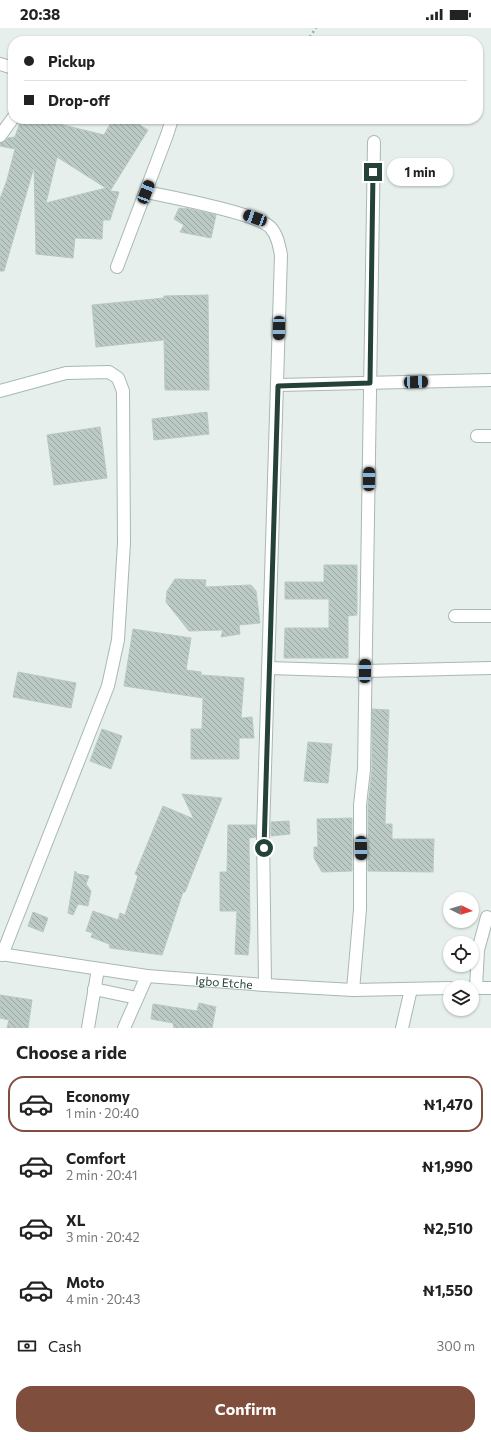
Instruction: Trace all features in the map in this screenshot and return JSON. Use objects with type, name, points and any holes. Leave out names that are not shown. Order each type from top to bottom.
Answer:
[{"type":"street","points":[[0,136],[9,124]]},
{"type":"street","points":[[117,266],[170,124]]},
{"type":"street","points":[[353,990],[360,909],[360,805],[364,769],[374,142]]},
{"type":"street","points":[[146,192],[246,215],[263,222],[270,227],[278,242],[281,255],[263,833],[265,986]]},
{"type":"street","points":[[0,391],[66,373],[109,372],[118,378],[123,391],[124,543],[118,640],[108,686],[1,954]]},
{"type":"street","points":[[278,386],[491,380]]},
{"type":"street","points":[[477,436],[491,436]]},
{"type":"street","points":[[455,616],[491,616]]},
{"type":"street","points":[[268,668],[365,671],[491,668]]},
{"type":"street","points":[[475,980],[478,950],[487,917]]},
{"type":"street","name":"Igbo Etche","points":[[1,954],[147,976],[265,986],[353,990],[443,988]]},
{"type":"street","points":[[88,1028],[98,969]]},
{"type":"street","points":[[124,1028],[147,976]]},
{"type":"street","points":[[479,988],[491,988]]},
{"type":"street","points":[[94,989],[137,998]]},
{"type":"street","points":[[402,1028],[411,989]]},
{"type":"building","points":[[19,124],[59,124],[104,135],[110,124],[138,124],[148,130],[110,191],[119,192],[110,220],[103,220],[102,239],[75,238],[73,258],[36,254],[34,167],[4,271],[0,271],[0,199],[7,180],[15,149],[0,146],[0,143],[8,138],[15,137]],"holes":[[[57,157],[106,188],[46,203]]]},
{"type":"building","points":[[179,208],[216,215],[211,238],[180,232],[184,225],[174,219]]},
{"type":"building","points":[[208,295],[209,390],[165,390],[164,340],[96,347],[92,305],[164,298],[164,296]]},
{"type":"building","points":[[207,412],[209,434],[154,440],[152,419]]},
{"type":"building","points":[[100,427],[107,478],[54,485],[47,435]]},
{"type":"building","points":[[324,565],[357,565],[357,615],[348,616],[348,658],[284,658],[285,628],[329,628],[329,599],[285,599],[285,582],[324,582]]},
{"type":"building","points":[[175,579],[206,580],[205,587],[251,585],[256,591],[260,623],[239,625],[240,634],[221,637],[223,630],[189,631],[166,602],[167,591]]},
{"type":"building","points":[[133,629],[191,638],[186,670],[201,672],[201,675],[244,678],[241,718],[252,717],[254,738],[239,738],[239,759],[191,759],[191,729],[202,729],[203,698],[124,686]]},
{"type":"building","points":[[18,672],[76,683],[71,708],[13,697]]},
{"type":"building","points":[[372,709],[389,710],[385,824],[392,824],[392,839],[434,839],[433,872],[368,871],[368,805],[372,769]]},
{"type":"building","points":[[102,729],[122,736],[111,769],[90,761]]},
{"type":"building","points":[[308,742],[332,744],[328,783],[304,781]]},
{"type":"building","points":[[182,794],[222,798],[185,892],[183,892],[162,955],[110,948],[109,944],[91,937],[93,933],[86,931],[93,911],[118,920],[120,913],[125,915],[138,876],[135,874],[163,806],[194,819]]},
{"type":"building","points":[[352,818],[352,871],[322,872],[314,858],[314,847],[318,847],[317,819]]},
{"type":"building","points":[[289,821],[290,834],[271,836],[271,822]]},
{"type":"building","points":[[228,825],[256,825],[256,837],[249,838],[250,930],[248,955],[235,954],[237,911],[220,911],[220,872],[227,872]]},
{"type":"building","points":[[75,871],[78,874],[89,876],[86,884],[91,891],[88,906],[78,904],[73,915],[68,913]]},
{"type":"building","points":[[33,912],[48,918],[43,932],[28,926]]},
{"type":"building","points":[[0,995],[32,1000],[28,1028],[7,1028],[9,1020],[0,1018]]},
{"type":"building","points":[[199,1003],[216,1007],[212,1028],[174,1028],[173,1023],[151,1019],[153,1004],[197,1011]]},
{"type":"route","points":[[264,848],[263,833],[278,386],[370,383],[373,172]]}]
